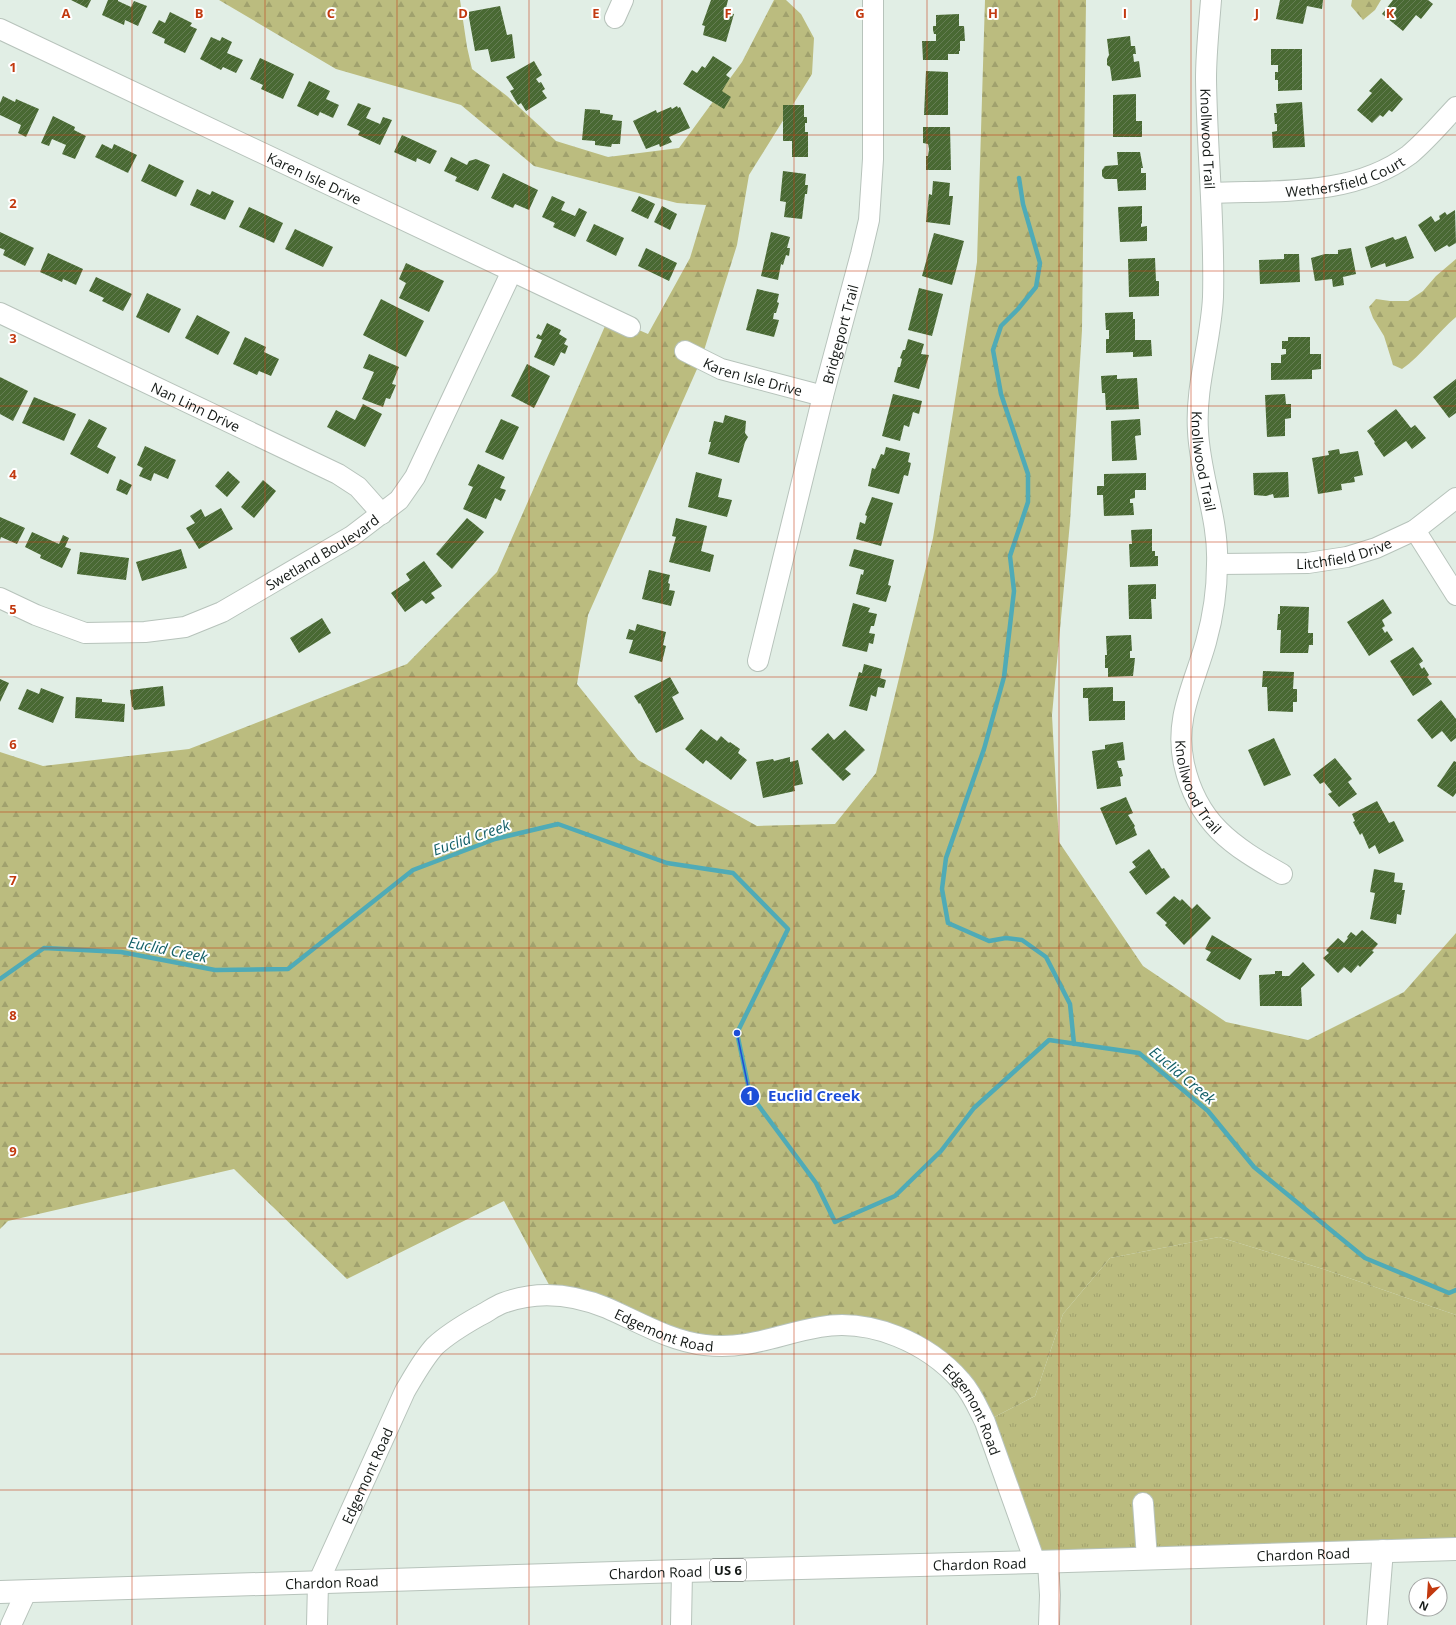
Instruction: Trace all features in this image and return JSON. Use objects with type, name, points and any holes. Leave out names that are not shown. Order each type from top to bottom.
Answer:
[{"type":"main road","name":"Chardon Road","points":[[0,1592],[1456,1549]]},
{"type":"street","points":[[615,18],[623,0]]},
{"type":"street","name":"Bridgeport Trail","points":[[758,661],[823,396],[869,220],[873,159],[873,0]]},
{"type":"street","name":"Knollwood Trail","points":[[1211,0],[1206,79],[1211,193],[1213,295],[1211,326],[1200,384],[1197,418],[1199,444],[1214,517],[1218,564],[1214,606],[1206,642],[1191,685],[1183,715],[1181,738],[1184,762],[1195,796],[1202,810],[1213,825],[1235,846],[1282,874]]},
{"type":"street","name":"Karen Isle Drive","points":[[0,29],[630,327]]},
{"type":"street","name":"Wethersfield Court","points":[[1211,193],[1313,189],[1343,185],[1371,176],[1410,154],[1456,107]]},
{"type":"street","name":"Swetland Boulevard","points":[[0,598],[36,615],[85,633],[145,632],[185,626],[222,612],[352,536],[399,500],[415,477],[512,271]]},
{"type":"street","name":"Nan Linn Drive","points":[[0,313],[338,474],[358,487],[382,514]]},
{"type":"street","name":"Karen Isle Drive","points":[[685,351],[721,368],[823,396]]},
{"type":"street","name":"Litchfield Drive","points":[[1218,564],[1308,563],[1333,560],[1376,548],[1415,530],[1456,498]]},
{"type":"street","points":[[1415,530],[1456,595]]},
{"type":"street","name":"Edgemont Road","points":[[318,1583],[406,1391],[417,1370],[434,1347],[457,1328],[502,1304],[526,1296],[554,1294],[580,1299],[607,1308],[657,1331],[678,1339],[703,1345],[732,1347],[756,1343],[821,1327],[843,1326],[868,1328],[891,1334],[910,1341],[929,1352],[945,1364],[962,1382],[975,1401],[985,1422],[1042,1562],[1050,1595],[1049,1625]]},
{"type":"street","points":[[1143,1503],[1147,1558]]},
{"type":"street","points":[[1377,1625],[1382,1550]]},
{"type":"street","points":[[681,1625],[682,1571]]},
{"type":"street","points":[[317,1625],[318,1583]]},
{"type":"street","points":[[11,1625],[26,1592]]},
{"type":"green space","points":[[219,0],[460,0],[472,69],[507,96],[556,141],[608,157],[679,148],[742,62],[774,0],[786,0],[801,14],[814,38],[812,74],[749,175],[737,245],[701,360],[588,615],[577,684],[638,760],[757,826],[835,824],[876,773],[933,538],[977,262],[985,0],[1086,0],[1082,330],[1070,522],[1052,715],[1059,842],[1143,966],[1226,1022],[1308,1040],[1404,992],[1456,933],[1456,1315],[1323,1269],[1219,1237],[1110,1258],[1063,1314],[1035,1396],[985,1422],[962,1382],[867,1328],[732,1347],[554,1294],[504,1201],[347,1279],[234,1169],[8,1221],[0,1229],[0,752],[43,766],[189,749],[407,664],[497,572],[609,317],[648,334],[690,258],[706,205],[677,203],[534,166],[461,105],[336,69]]},
{"type":"green space","points":[[1352,0],[1381,0],[1375,10],[1363,20],[1351,6]]},
{"type":"green space","points":[[1456,259],[1456,317],[1402,369],[1393,365],[1384,336],[1373,318],[1369,307],[1376,299],[1408,301],[1423,291],[1436,276]]},
{"type":"green space","points":[[1219,1237],[1323,1269],[1456,1315],[1456,1549],[1035,1562],[985,1422],[1035,1396],[1063,1314],[1110,1258]]},
{"type":"building","points":[[71,0],[91,0],[87,8]]},
{"type":"building","points":[[108,0],[118,0],[131,7],[134,1],[147,6],[138,26],[125,20],[124,25],[102,15]]},
{"type":"building","points":[[711,0],[728,0],[725,12],[734,14],[726,42],[703,35],[705,26],[702,25]]},
{"type":"building","points":[[1280,0],[1323,0],[1322,9],[1307,6],[1303,24],[1276,19]]},
{"type":"building","points":[[1393,0],[1428,0],[1433,4],[1421,19],[1416,15],[1403,31],[1382,14]]},
{"type":"building","points":[[500,6],[507,35],[512,34],[515,58],[491,62],[488,49],[475,51],[468,12]]},
{"type":"building","points":[[170,12],[192,23],[190,26],[197,29],[185,53],[164,43],[165,39],[152,33],[159,20],[165,23]]},
{"type":"building","points":[[959,14],[959,26],[964,26],[965,41],[960,41],[959,54],[948,54],[948,60],[923,60],[922,41],[936,41],[936,34],[934,34],[933,26],[936,26],[936,15]]},
{"type":"building","points":[[1130,36],[1131,46],[1135,46],[1136,54],[1133,54],[1134,62],[1139,61],[1141,77],[1112,81],[1110,67],[1107,65],[1109,55],[1107,39]]},
{"type":"building","points":[[211,37],[220,41],[222,37],[232,42],[227,53],[243,60],[236,73],[223,67],[221,70],[200,59]]},
{"type":"building","points":[[1271,49],[1302,49],[1302,90],[1278,91],[1278,80],[1275,80],[1275,72],[1278,72],[1278,65],[1271,65]]},
{"type":"building","points":[[713,56],[732,68],[726,75],[730,78],[722,91],[731,97],[724,109],[683,84],[692,70],[697,73],[702,66],[705,68]]},
{"type":"building","points":[[260,58],[294,74],[283,99],[261,89],[263,85],[250,79]]},
{"type":"building","points":[[534,61],[542,75],[536,79],[539,83],[541,82],[545,89],[542,91],[547,98],[526,111],[521,103],[518,105],[510,91],[514,89],[506,77]]},
{"type":"building","points":[[926,71],[948,72],[948,115],[924,115]]},
{"type":"building","points":[[1381,78],[1403,99],[1392,112],[1389,110],[1383,117],[1380,115],[1372,123],[1357,110],[1372,93],[1369,91]]},
{"type":"building","points":[[309,81],[330,91],[326,99],[339,105],[333,118],[320,112],[318,116],[297,106]]},
{"type":"building","points":[[1136,94],[1136,121],[1142,121],[1142,137],[1113,137],[1113,95]]},
{"type":"building","points":[[3,96],[15,102],[16,99],[39,109],[26,137],[18,133],[21,125],[0,115],[0,103]]},
{"type":"building","points":[[1302,102],[1305,147],[1273,148],[1272,132],[1277,131],[1274,113],[1277,113],[1276,104]]},
{"type":"building","points":[[358,103],[371,108],[366,118],[380,124],[383,117],[392,120],[380,145],[358,135],[360,131],[347,125]]},
{"type":"building","points":[[783,105],[804,105],[804,117],[807,117],[805,132],[808,132],[808,157],[792,157],[792,141],[783,141]]},
{"type":"building","points":[[677,106],[678,108],[680,107],[690,128],[669,137],[672,142],[660,147],[659,144],[646,149],[633,121],[656,110],[657,113]]},
{"type":"building","points":[[585,109],[600,110],[600,113],[613,115],[612,120],[622,121],[620,144],[612,144],[611,147],[595,145],[595,141],[582,140]]},
{"type":"building","points":[[53,116],[75,127],[74,130],[86,136],[75,159],[62,154],[66,145],[52,139],[49,146],[41,143]]},
{"type":"building","points":[[923,127],[950,127],[951,170],[926,170],[926,156],[928,156],[929,149],[928,144],[923,143]]},
{"type":"building","points":[[402,135],[437,151],[430,164],[417,158],[416,162],[394,152]]},
{"type":"building","points":[[102,144],[112,149],[114,144],[137,155],[128,173],[95,157]]},
{"type":"building","points":[[1117,152],[1140,152],[1143,168],[1141,168],[1141,173],[1146,173],[1146,190],[1118,191],[1117,179],[1105,179],[1102,176],[1102,170],[1105,166],[1118,165]]},
{"type":"building","points":[[451,157],[467,165],[469,161],[476,159],[490,165],[478,191],[455,181],[457,177],[444,171]]},
{"type":"building","points":[[149,164],[184,181],[176,197],[141,181]]},
{"type":"building","points":[[783,171],[806,174],[805,185],[808,185],[807,194],[805,194],[802,219],[784,217],[786,202],[780,201]]},
{"type":"building","points":[[503,173],[538,190],[529,210],[515,204],[513,208],[491,198]]},
{"type":"building","points":[[933,181],[950,183],[949,196],[953,196],[950,225],[926,222],[929,194],[932,195]]},
{"type":"building","points":[[197,189],[210,195],[212,191],[234,201],[225,220],[190,205]]},
{"type":"building","points":[[552,196],[565,202],[561,210],[575,216],[579,208],[587,212],[575,237],[553,227],[555,223],[542,217]]},
{"type":"building","points":[[639,196],[655,204],[648,219],[631,211]]},
{"type":"building","points":[[662,206],[677,214],[670,230],[654,222]]},
{"type":"building","points":[[1142,206],[1141,227],[1147,226],[1147,241],[1120,242],[1118,207]]},
{"type":"building","points":[[249,207],[283,223],[274,243],[239,227]]},
{"type":"building","points":[[1455,210],[1456,243],[1449,247],[1447,245],[1435,252],[1418,225],[1431,216],[1435,222],[1440,219],[1439,216],[1445,212],[1447,215]]},
{"type":"building","points":[[594,224],[624,238],[616,256],[586,241]]},
{"type":"building","points":[[295,229],[333,247],[323,267],[285,249]]},
{"type":"building","points":[[0,232],[34,248],[25,266],[3,255],[5,250],[0,248]]},
{"type":"building","points":[[771,232],[790,237],[787,248],[790,248],[789,256],[786,255],[783,265],[781,264],[778,280],[761,276]]},
{"type":"building","points":[[934,233],[964,241],[952,285],[922,276]]},
{"type":"building","points":[[1406,236],[1414,258],[1386,267],[1385,263],[1371,268],[1365,247],[1393,237],[1395,240]]},
{"type":"building","points":[[646,248],[677,263],[669,281],[638,266]]},
{"type":"building","points":[[1351,248],[1356,274],[1343,277],[1344,285],[1333,287],[1332,279],[1315,281],[1311,258],[1325,254],[1338,254],[1338,250]]},
{"type":"building","points":[[48,253],[83,269],[76,285],[63,279],[62,282],[40,272]]},
{"type":"building","points":[[1284,254],[1299,254],[1300,282],[1260,284],[1259,260],[1284,259]]},
{"type":"building","points":[[1155,258],[1156,281],[1159,281],[1159,296],[1129,297],[1128,259]]},
{"type":"building","points":[[406,263],[444,281],[429,312],[399,298],[406,283],[399,279]]},
{"type":"building","points":[[96,277],[132,294],[123,311],[102,301],[104,298],[89,291]]},
{"type":"building","points":[[919,288],[943,294],[932,336],[908,330]]},
{"type":"building","points":[[757,289],[779,294],[777,302],[779,303],[773,319],[779,320],[774,337],[746,330]]},
{"type":"building","points":[[147,293],[181,309],[169,333],[136,317]]},
{"type":"building","points":[[381,299],[424,321],[406,357],[363,335]]},
{"type":"building","points":[[1133,312],[1133,319],[1135,319],[1135,340],[1151,340],[1152,356],[1133,357],[1133,352],[1106,353],[1106,339],[1109,339],[1109,330],[1106,330],[1105,313]]},
{"type":"building","points":[[197,315],[230,332],[218,355],[185,338]]},
{"type":"building","points":[[547,323],[561,330],[559,334],[567,339],[564,344],[568,346],[565,354],[561,352],[554,366],[534,357],[542,340],[536,338],[538,334],[541,336]]},
{"type":"building","points":[[245,337],[266,347],[264,352],[279,359],[271,376],[259,371],[257,375],[233,364]]},
{"type":"building","points":[[1288,337],[1310,337],[1310,354],[1321,354],[1321,369],[1312,370],[1312,379],[1271,380],[1271,363],[1281,363],[1281,355],[1286,354],[1286,349],[1282,349],[1282,341],[1288,341]]},
{"type":"building","points":[[908,339],[924,344],[921,354],[929,355],[919,389],[894,382],[902,359],[900,358],[903,350],[905,350]]},
{"type":"building","points":[[369,354],[399,367],[392,384],[396,385],[390,399],[386,398],[383,407],[362,399],[374,372],[363,368]]},
{"type":"building","points":[[527,364],[550,376],[534,408],[511,396]]},
{"type":"building","points":[[1117,375],[1117,379],[1137,378],[1139,409],[1106,410],[1105,393],[1102,393],[1101,376]]},
{"type":"building","points":[[0,377],[28,391],[13,421],[0,414]]},
{"type":"building","points":[[1456,379],[1456,413],[1449,418],[1433,397]]},
{"type":"building","points":[[893,394],[922,401],[919,414],[913,412],[909,427],[904,425],[900,441],[882,436]]},
{"type":"building","points":[[1285,394],[1286,404],[1291,404],[1291,418],[1285,419],[1285,436],[1267,437],[1265,395]]},
{"type":"building","points":[[34,397],[76,414],[64,441],[22,423]]},
{"type":"building","points":[[363,404],[382,414],[365,447],[327,427],[336,410],[355,420]]},
{"type":"building","points":[[1396,409],[1411,428],[1415,425],[1426,438],[1412,449],[1406,441],[1384,457],[1367,431]]},
{"type":"building","points":[[725,415],[746,421],[745,433],[748,437],[739,463],[708,454],[714,421],[723,423]]},
{"type":"building","points":[[89,419],[107,428],[97,447],[116,457],[108,474],[70,454]]},
{"type":"building","points":[[501,419],[519,427],[503,460],[485,452]]},
{"type":"building","points":[[1140,419],[1141,435],[1135,436],[1137,460],[1112,461],[1111,421]]},
{"type":"building","points":[[145,446],[176,460],[168,479],[154,473],[151,481],[139,476],[143,468],[137,465]]},
{"type":"building","points":[[886,447],[910,453],[908,462],[911,463],[908,476],[904,475],[899,494],[868,486],[872,468],[875,469],[881,454],[884,455]]},
{"type":"building","points":[[1339,449],[1340,454],[1358,451],[1363,475],[1354,477],[1355,482],[1341,484],[1342,490],[1318,494],[1312,458],[1329,455],[1328,451]]},
{"type":"building","points":[[478,464],[505,477],[500,488],[506,490],[501,501],[495,498],[486,519],[463,509],[473,487],[468,485]]},
{"type":"building","points":[[228,471],[240,482],[227,497],[215,486]]},
{"type":"building","points":[[696,472],[722,479],[718,497],[732,500],[727,517],[688,507]]},
{"type":"building","points":[[1288,472],[1289,497],[1274,498],[1273,494],[1266,496],[1254,495],[1253,473]]},
{"type":"building","points":[[1146,473],[1146,490],[1135,490],[1135,498],[1130,499],[1130,503],[1133,503],[1134,515],[1104,516],[1103,495],[1097,495],[1097,486],[1104,486],[1104,474]]},
{"type":"building","points":[[120,479],[132,485],[127,495],[116,490]]},
{"type":"building","points":[[263,480],[276,491],[254,518],[241,507]]},
{"type":"building","points":[[872,497],[893,503],[881,546],[856,539],[860,522],[865,524],[867,516],[865,515]]},
{"type":"building","points":[[221,508],[233,529],[199,549],[186,528],[195,523],[190,516],[201,509],[205,517]]},
{"type":"building","points":[[0,517],[25,528],[17,544],[1,537],[0,540]]},
{"type":"building","points":[[467,518],[484,532],[452,569],[436,554]]},
{"type":"building","points":[[676,518],[707,526],[701,551],[714,555],[710,572],[669,562],[676,537],[672,536]]},
{"type":"building","points":[[1152,529],[1152,551],[1155,551],[1155,556],[1158,556],[1158,566],[1130,567],[1129,544],[1132,544],[1131,530]]},
{"type":"building","points":[[32,532],[59,544],[63,535],[69,538],[65,547],[71,549],[62,568],[40,558],[41,555],[25,547]]},
{"type":"building","points":[[181,549],[187,568],[142,581],[136,562]]},
{"type":"building","points":[[854,549],[894,560],[888,585],[891,586],[886,602],[856,594],[861,574],[863,575],[864,570],[849,566]]},
{"type":"building","points":[[80,552],[129,558],[126,580],[77,574]]},
{"type":"building","points":[[424,561],[442,586],[431,593],[435,598],[426,604],[422,600],[405,612],[391,593],[410,580],[406,574]]},
{"type":"building","points":[[649,570],[670,575],[668,583],[670,584],[669,590],[675,591],[671,606],[642,599]]},
{"type":"building","points":[[1156,584],[1156,599],[1151,599],[1152,619],[1129,619],[1128,585]]},
{"type":"building","points":[[1383,599],[1392,613],[1382,620],[1385,626],[1382,628],[1385,633],[1387,631],[1393,640],[1369,656],[1347,622]]},
{"type":"building","points":[[853,603],[870,608],[868,612],[877,614],[874,626],[871,626],[869,633],[875,634],[873,644],[869,643],[867,652],[842,646]]},
{"type":"building","points":[[1280,606],[1309,607],[1308,633],[1313,633],[1313,645],[1309,645],[1308,653],[1280,653],[1281,630],[1277,630]]},
{"type":"building","points":[[322,618],[331,633],[299,653],[290,638]]},
{"type":"building","points":[[637,624],[666,632],[663,645],[666,646],[662,662],[629,653],[633,640],[626,639],[629,629],[635,631]]},
{"type":"building","points":[[1131,635],[1132,651],[1130,651],[1130,658],[1135,658],[1133,676],[1108,677],[1108,668],[1105,668],[1105,655],[1107,655],[1106,636]]},
{"type":"building","points":[[1413,647],[1423,661],[1419,664],[1422,669],[1424,667],[1429,675],[1427,677],[1432,684],[1413,696],[1390,661]]},
{"type":"building","points":[[864,664],[882,669],[880,678],[886,680],[884,688],[878,687],[876,697],[871,695],[867,711],[849,706],[859,672],[862,673]]},
{"type":"building","points":[[1263,671],[1294,672],[1293,689],[1297,689],[1297,702],[1293,702],[1293,712],[1268,711],[1267,687],[1262,687]]},
{"type":"building","points":[[670,677],[679,693],[672,697],[684,719],[656,733],[640,703],[639,704],[634,696]]},
{"type":"building","points":[[0,679],[9,683],[0,702]]},
{"type":"building","points":[[163,686],[165,706],[134,710],[132,707],[130,690]]},
{"type":"building","points":[[1113,687],[1113,701],[1125,701],[1125,720],[1089,721],[1088,698],[1083,698],[1083,688]]},
{"type":"building","points":[[41,688],[64,697],[53,723],[18,709],[27,689],[39,694]]},
{"type":"building","points":[[76,697],[102,699],[102,702],[125,704],[124,722],[75,718]]},
{"type":"building","points":[[1441,700],[1456,719],[1456,738],[1451,742],[1442,731],[1432,739],[1417,720]]},
{"type":"building","points":[[701,729],[717,741],[721,736],[729,743],[730,742],[740,749],[738,753],[747,760],[731,780],[706,760],[703,764],[685,749]]},
{"type":"building","points":[[845,730],[865,750],[845,769],[851,774],[843,781],[811,749],[828,733],[834,740]]},
{"type":"building","points":[[1274,738],[1291,775],[1264,786],[1248,750]]},
{"type":"building","points":[[1123,742],[1125,760],[1117,761],[1123,776],[1120,777],[1121,786],[1097,789],[1092,751],[1105,749],[1105,745]]},
{"type":"building","points":[[790,757],[790,762],[798,760],[803,784],[794,786],[795,791],[763,798],[756,762],[773,759],[774,761]]},
{"type":"building","points":[[1335,758],[1352,779],[1348,782],[1357,794],[1339,807],[1328,794],[1332,792],[1324,782],[1320,784],[1313,775]]},
{"type":"building","points":[[1454,761],[1456,762],[1456,793],[1453,797],[1437,786]]},
{"type":"building","points":[[1126,797],[1133,813],[1128,815],[1135,826],[1137,835],[1116,845],[1100,808]]},
{"type":"building","points":[[1377,801],[1389,823],[1394,821],[1404,841],[1379,854],[1375,845],[1369,849],[1362,833],[1360,835],[1353,822],[1355,821],[1352,814]]},
{"type":"building","points":[[1149,849],[1162,869],[1164,868],[1170,877],[1146,895],[1129,872],[1136,867],[1132,862]]},
{"type":"building","points":[[1374,869],[1395,873],[1394,882],[1403,883],[1402,890],[1405,890],[1401,915],[1397,914],[1396,924],[1370,919],[1375,893],[1370,892]]},
{"type":"building","points":[[1174,896],[1180,901],[1182,899],[1192,909],[1197,904],[1211,918],[1184,945],[1165,925],[1167,923],[1156,913]]},
{"type":"building","points":[[1362,930],[1378,944],[1372,951],[1374,952],[1360,967],[1358,965],[1351,973],[1344,967],[1338,973],[1323,958],[1329,953],[1326,950],[1338,938],[1344,943],[1351,932],[1356,936]]},
{"type":"building","points":[[1212,935],[1252,959],[1240,980],[1206,960],[1211,952],[1205,949]]},
{"type":"building","points":[[1303,962],[1315,975],[1301,988],[1302,1006],[1260,1006],[1259,975],[1275,974],[1275,971],[1282,971],[1282,976],[1289,976]]},
{"type":"waterway","points":[[1019,178],[1023,204],[1040,263],[1036,287],[1018,309],[1001,326],[993,350],[1001,394],[1028,474],[1028,502],[1010,556],[1014,591],[1004,677],[984,749],[946,858],[942,889],[948,923],[989,941],[1006,938],[1022,940],[1046,957],[1070,1004],[1074,1044]]},
{"type":"waterway","name":"Euclid Creek","points":[[0,979],[44,948],[121,952],[215,970],[288,969],[413,870],[495,839],[558,824],[667,863],[733,873],[788,929],[737,1033],[750,1094],[816,1183],[835,1222],[895,1196],[941,1151],[974,1108],[1049,1040],[1139,1053],[1208,1111],[1254,1167],[1365,1258],[1449,1293],[1456,1290]]},
{"type":"place","name":"Euclid Creek","points":[[737,1033]]}]
